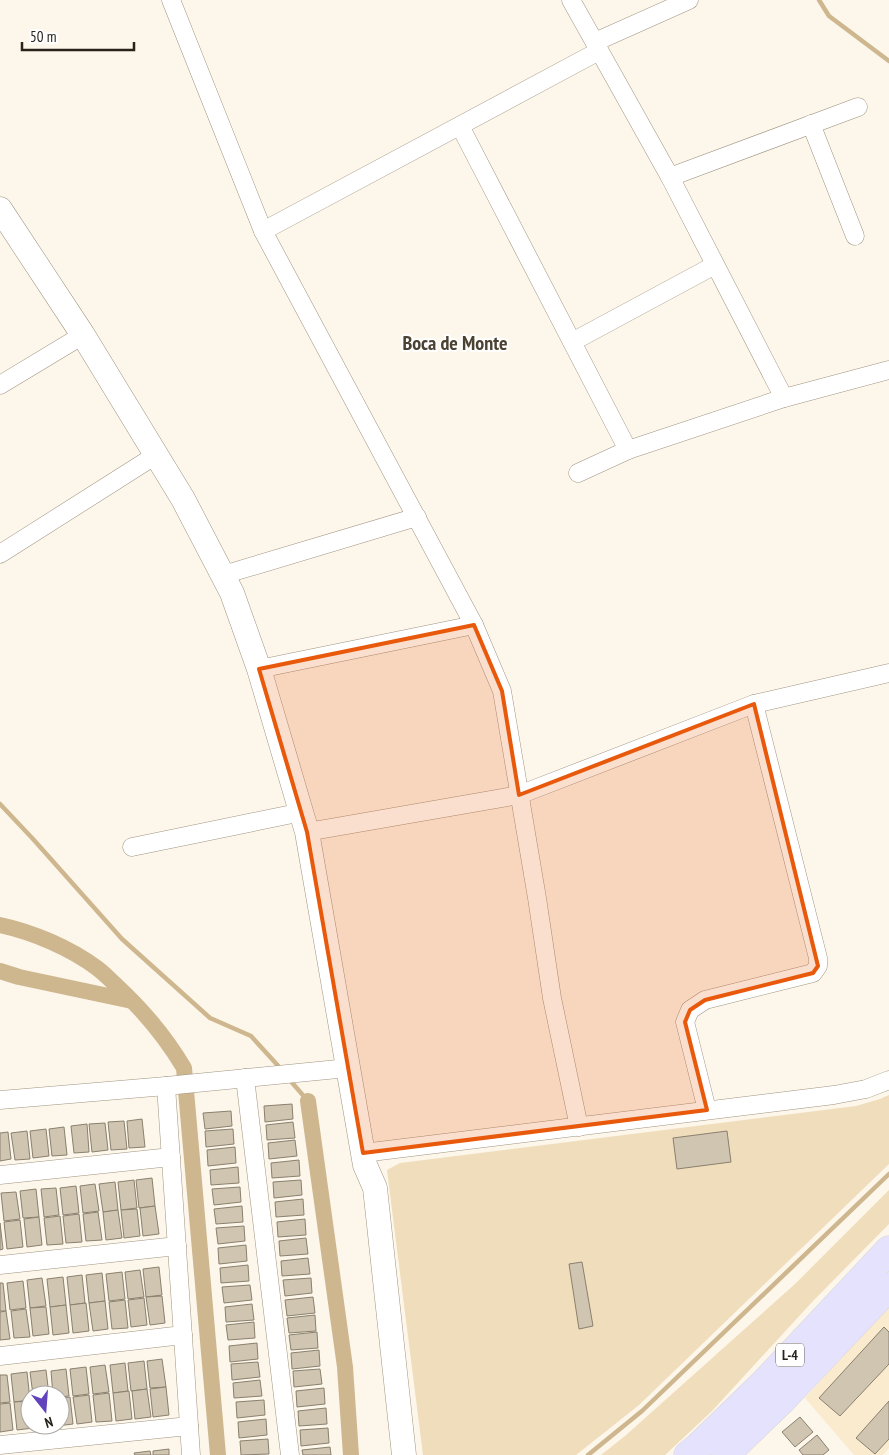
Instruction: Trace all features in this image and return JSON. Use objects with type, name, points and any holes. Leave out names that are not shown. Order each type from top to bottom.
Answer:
[{"type":"main road","points":[[0,208],[83,335],[183,499],[232,593],[259,669],[305,822],[336,1070],[375,1188],[404,1455]]},
{"type":"main road","points":[[364,1159],[361,1192],[389,1455]]},
{"type":"main road","name":"L-4","points":[[688,1455],[698,1448],[764,1383],[889,1250]]},
{"type":"main road","name":"L-4","points":[[725,1455],[782,1400],[889,1287]]},
{"type":"street","points":[[171,0],[263,231],[474,625],[502,691],[552,998],[579,1126]]},
{"type":"street","points":[[571,0],[670,177],[784,398]]},
{"type":"street","points":[[263,231],[460,126],[597,47],[689,0]]},
{"type":"street","points":[[670,177],[858,107]]},
{"type":"street","points":[[811,124],[855,236]]},
{"type":"street","points":[[460,126],[628,450]]},
{"type":"street","points":[[572,342],[715,265]]},
{"type":"street","points":[[0,385],[83,335]]},
{"type":"street","points":[[578,473],[628,450],[784,398],[889,370]]},
{"type":"street","points":[[0,554],[156,455]]},
{"type":"street","points":[[223,575],[417,517]]},
{"type":"street","points":[[259,669],[474,625]]},
{"type":"street","points":[[132,847],[305,822],[520,795],[754,704],[889,673]]},
{"type":"street","points":[[708,1110],[685,1022],[690,1010],[705,1000],[813,973],[818,966],[818,958],[754,704]]},
{"type":"street","points":[[0,1100],[336,1070]]},
{"type":"street","points":[[245,1078],[290,1455]]},
{"type":"street","points":[[364,1159],[579,1126],[834,1095],[866,1089],[889,1080]]},
{"type":"street","points":[[166,1086],[191,1455]]},
{"type":"street","points":[[0,1175],[171,1157]]},
{"type":"street","points":[[0,1265],[177,1246]]},
{"type":"street","points":[[0,1356],[183,1335]]},
{"type":"street","points":[[0,1445],[189,1426]]},
{"type":"highlighted area","points":[[474,625],[502,691],[519,795],[754,704],[818,966],[813,973],[705,1000],[690,1010],[685,1022],[707,1110],[363,1153],[307,832],[259,669]]},
{"type":"shaded area","points":[[889,1095],[889,1164],[639,1405],[576,1455],[423,1455],[387,1170],[400,1163],[856,1106]]},
{"type":"shaded area","points":[[889,1190],[889,1224],[813,1301],[712,1411],[665,1455],[601,1455],[625,1436],[795,1284]]},
{"type":"shaded area","points":[[889,1305],[889,1448],[883,1455],[854,1455],[805,1398]]},
{"type":"building","points":[[292,1104],[293,1119],[265,1122],[264,1106]]},
{"type":"building","points":[[231,1111],[232,1126],[205,1129],[203,1113]]},
{"type":"building","points":[[142,1119],[145,1147],[129,1148],[127,1121]]},
{"type":"building","points":[[124,1121],[127,1149],[111,1150],[108,1122]]},
{"type":"building","points":[[293,1122],[295,1138],[267,1140],[266,1125]]},
{"type":"building","points":[[105,1123],[108,1150],[92,1152],[89,1124]]},
{"type":"building","points":[[87,1124],[89,1152],[74,1153],[71,1126]]},
{"type":"building","points":[[64,1127],[67,1155],[52,1156],[49,1129]]},
{"type":"building","points":[[46,1129],[49,1156],[33,1158],[30,1131]]},
{"type":"building","points":[[233,1129],[234,1144],[206,1147],[205,1131]]},
{"type":"building","points":[[27,1131],[30,1159],[15,1160],[11,1133]]},
{"type":"building","points":[[727,1131],[731,1162],[677,1169],[673,1138]]},
{"type":"building","points":[[8,1132],[11,1159],[0,1161],[0,1133]]},
{"type":"building","points":[[295,1140],[297,1156],[269,1159],[268,1143]]},
{"type":"building","points":[[235,1147],[236,1163],[208,1166],[207,1150]]},
{"type":"building","points":[[299,1160],[300,1176],[272,1178],[271,1163]]},
{"type":"building","points":[[238,1167],[239,1183],[211,1185],[210,1170]]},
{"type":"building","points":[[152,1178],[155,1206],[139,1208],[136,1180]]},
{"type":"building","points":[[134,1180],[137,1208],[121,1210],[118,1182]]},
{"type":"building","points":[[301,1180],[302,1195],[274,1198],[273,1182]]},
{"type":"building","points":[[115,1182],[118,1210],[103,1212],[99,1184]]},
{"type":"building","points":[[95,1184],[99,1211],[83,1213],[80,1186]]},
{"type":"building","points":[[76,1186],[79,1213],[63,1215],[60,1188]]},
{"type":"building","points":[[240,1187],[241,1202],[214,1205],[212,1189]]},
{"type":"building","points":[[56,1188],[59,1215],[44,1217],[41,1189]]},
{"type":"building","points":[[36,1189],[39,1217],[23,1218],[20,1191]]},
{"type":"building","points":[[16,1192],[20,1219],[4,1221],[1,1193]]},
{"type":"building","points":[[303,1199],[304,1215],[276,1217],[275,1202]]},
{"type":"building","points":[[155,1206],[159,1234],[143,1236],[140,1208]]},
{"type":"building","points":[[242,1206],[243,1222],[216,1224],[214,1209]]},
{"type":"building","points":[[137,1209],[140,1236],[124,1238],[121,1210]]},
{"type":"building","points":[[118,1210],[122,1238],[106,1240],[103,1212]]},
{"type":"building","points":[[98,1212],[102,1240],[86,1241],[83,1214]]},
{"type":"building","points":[[79,1214],[82,1242],[66,1243],[63,1216]]},
{"type":"building","points":[[60,1216],[63,1244],[47,1245],[44,1218]]},
{"type":"building","points":[[39,1217],[42,1245],[27,1247],[24,1219]]},
{"type":"building","points":[[305,1219],[306,1235],[278,1237],[277,1222]]},
{"type":"building","points":[[20,1220],[23,1247],[7,1249],[4,1222]]},
{"type":"building","points":[[0,1223],[3,1249],[0,1250]]},
{"type":"building","points":[[244,1226],[245,1241],[218,1244],[216,1228]]},
{"type":"building","points":[[306,1238],[308,1254],[280,1256],[279,1241]]},
{"type":"building","points":[[246,1245],[247,1261],[219,1264],[218,1248]]},
{"type":"building","points":[[308,1258],[310,1274],[282,1276],[281,1261]]},
{"type":"building","points":[[582,1262],[593,1326],[579,1329],[569,1264]]},
{"type":"building","points":[[248,1265],[249,1281],[221,1283],[220,1268]]},
{"type":"building","points":[[159,1267],[162,1295],[146,1297],[143,1269]]},
{"type":"building","points":[[140,1270],[144,1297],[128,1299],[125,1272]]},
{"type":"building","points":[[122,1272],[125,1299],[109,1301],[106,1274]]},
{"type":"building","points":[[102,1273],[105,1301],[89,1303],[86,1275]]},
{"type":"building","points":[[82,1275],[85,1303],[70,1305],[67,1277]]},
{"type":"building","points":[[63,1277],[66,1305],[50,1307],[47,1279]]},
{"type":"building","points":[[42,1278],[46,1306],[30,1308],[27,1280]]},
{"type":"building","points":[[311,1278],[312,1293],[285,1296],[283,1280]]},
{"type":"building","points":[[23,1281],[26,1308],[10,1310],[7,1283]]},
{"type":"building","points":[[0,1283],[3,1283],[6,1311],[0,1311]]},
{"type":"building","points":[[250,1285],[252,1300],[224,1303],[222,1287]]},
{"type":"building","points":[[162,1296],[165,1323],[150,1325],[146,1297]]},
{"type":"building","points":[[313,1297],[315,1313],[287,1316],[285,1300]]},
{"type":"building","points":[[144,1298],[147,1325],[131,1327],[128,1300]]},
{"type":"building","points":[[125,1300],[128,1328],[112,1329],[109,1302]]},
{"type":"building","points":[[105,1301],[108,1329],[93,1331],[89,1303]]},
{"type":"building","points":[[86,1303],[89,1331],[73,1333],[70,1305]]},
{"type":"building","points":[[252,1304],[254,1320],[226,1322],[225,1307]]},
{"type":"building","points":[[66,1305],[69,1333],[53,1335],[50,1307]]},
{"type":"building","points":[[46,1307],[49,1334],[33,1336],[30,1308]]},
{"type":"building","points":[[26,1309],[30,1337],[14,1338],[11,1311]]},
{"type":"building","points":[[6,1311],[10,1339],[0,1340],[0,1312]]},
{"type":"building","points":[[315,1315],[316,1331],[289,1333],[287,1318]]},
{"type":"building","points":[[254,1322],[255,1338],[228,1340],[226,1325]]},
{"type":"building","points":[[884,1327],[889,1332],[889,1364],[840,1416],[819,1398]]},
{"type":"building","points":[[317,1332],[318,1348],[291,1350],[289,1335]]},
{"type":"building","points":[[257,1343],[258,1359],[230,1362],[229,1346]]},
{"type":"building","points":[[319,1350],[320,1366],[292,1369],[291,1353]]},
{"type":"building","points":[[162,1359],[166,1387],[150,1388],[147,1361]]},
{"type":"building","points":[[144,1361],[147,1389],[131,1391],[128,1363]]},
{"type":"building","points":[[258,1362],[260,1377],[232,1380],[231,1364]]},
{"type":"building","points":[[125,1363],[128,1391],[113,1393],[110,1365]]},
{"type":"building","points":[[105,1365],[109,1392],[93,1394],[90,1367]]},
{"type":"building","points":[[86,1367],[89,1394],[73,1396],[70,1369]]},
{"type":"building","points":[[66,1369],[68,1385],[52,1385],[51,1371]]},
{"type":"building","points":[[320,1369],[322,1384],[294,1387],[293,1371]]},
{"type":"building","points":[[46,1370],[48,1385],[32,1385],[30,1372]]},
{"type":"building","points":[[27,1372],[28,1385],[20,1385],[20,1401],[14,1402],[11,1374]]},
{"type":"building","points":[[0,1375],[7,1375],[10,1402],[0,1403]]},
{"type":"building","points":[[260,1380],[262,1396],[234,1398],[233,1383]]},
{"type":"building","points":[[166,1387],[169,1415],[153,1417],[150,1389]]},
{"type":"building","points":[[324,1388],[325,1404],[297,1407],[296,1391]]},
{"type":"building","points":[[147,1389],[151,1417],[135,1419],[132,1391]]},
{"type":"building","points":[[129,1391],[132,1419],[116,1421],[113,1393]]},
{"type":"building","points":[[109,1393],[112,1421],[96,1422],[93,1395]]},
{"type":"building","points":[[89,1395],[92,1422],[77,1424],[73,1397]]},
{"type":"building","points":[[70,1397],[73,1424],[70,1424]]},
{"type":"building","points":[[264,1400],[265,1415],[237,1418],[236,1402]]},
{"type":"building","points":[[889,1401],[889,1439],[875,1454],[856,1438]]},
{"type":"building","points":[[14,1402],[20,1402],[20,1430],[17,1430]]},
{"type":"building","points":[[10,1403],[13,1430],[0,1432],[0,1404]]},
{"type":"building","points":[[326,1408],[327,1424],[299,1426],[298,1411]]},
{"type":"building","points":[[800,1417],[813,1432],[795,1447],[782,1432]]},
{"type":"building","points":[[266,1419],[267,1435],[239,1438],[238,1422]]},
{"type":"building","points":[[328,1428],[329,1443],[301,1446],[300,1430]]},
{"type":"building","points":[[817,1435],[829,1450],[823,1455],[803,1455],[799,1450]]},
{"type":"building","points":[[268,1439],[269,1454],[241,1455],[240,1441]]},
{"type":"building","points":[[330,1447],[331,1455],[303,1455],[302,1450]]},
{"type":"building","points":[[169,1449],[169,1455],[153,1455],[153,1451]]},
{"type":"building","points":[[150,1451],[151,1455],[135,1455],[134,1453]]},
{"type":"waterway","points":[[819,0],[829,16],[889,61]]},
{"type":"waterway","points":[[0,804],[122,939],[210,1018],[251,1036],[282,1070]]},
{"type":"waterway","points":[[0,925],[51,942],[100,970],[145,1014],[184,1068],[218,1455]]},
{"type":"waterway","points":[[0,971],[19,977],[132,1001]]},
{"type":"waterway","points":[[288,1078],[308,1101]]},
{"type":"waterway","points":[[308,1101],[345,1367],[351,1455]]},
{"type":"waterway","points":[[588,1455],[642,1411],[889,1174]]},
{"type":"district","name":"Boca de Monte","points":[[455,343]]}]
